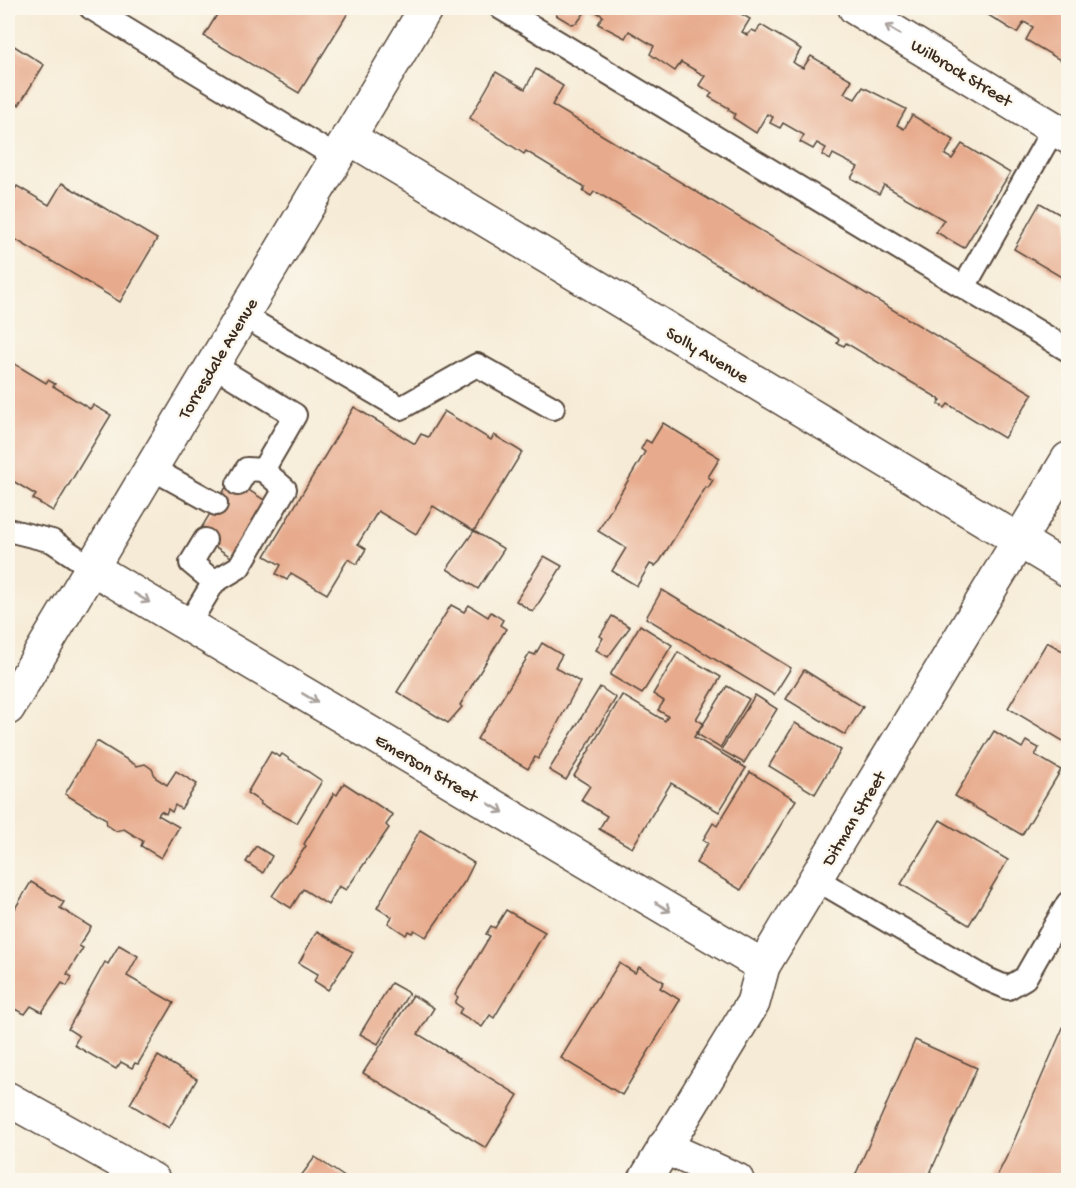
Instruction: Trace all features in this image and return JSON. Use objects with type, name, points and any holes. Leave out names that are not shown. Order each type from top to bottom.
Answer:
[{"type":"street","name":"Torresdale Avenue","points":[[8,708],[426,8]]},
{"type":"street","name":"Wilbrock Street","points":[[855,8],[1061,132]]},
{"type":"street","name":"Solly Avenue","points":[[342,147],[1068,570]]},
{"type":"street","name":"Ditman Street","points":[[645,1180],[753,1003],[763,966],[1068,459]]},
{"type":"street","name":"Emerson Street","points":[[92,568],[763,966]]},
{"type":"street","points":[[8,1099],[136,1176]]},
{"type":"street","points":[[664,1147],[737,1180]]},
{"type":"lane","points":[[91,8],[342,147]]},
{"type":"lane","points":[[501,8],[1068,350]]},
{"type":"lane","points":[[964,287],[1061,132]]},
{"type":"lane","points":[[242,315],[401,408],[477,365],[553,408]]},
{"type":"lane","points":[[213,365],[295,415],[263,470]]},
{"type":"lane","points":[[151,468],[216,504]]},
{"type":"lane","points":[[188,625],[214,582],[239,567],[285,489],[263,470],[247,469],[238,483]]},
{"type":"lane","points":[[8,530],[52,541],[92,568]]},
{"type":"lane","points":[[205,540],[191,563],[214,582]]},
{"type":"lane","points":[[816,879],[987,979],[1008,988],[1025,978],[1068,903]]},
{"type":"building","points":[[221,8],[338,8],[348,13],[299,93],[204,36]]},
{"type":"building","points":[[554,8],[588,8],[577,23],[571,24],[556,15]]},
{"type":"building","points":[[590,8],[731,8],[750,19],[742,32],[747,35],[752,30],[756,32],[761,25],[801,49],[793,62],[797,65],[803,68],[811,56],[852,80],[844,93],[849,96],[855,99],[863,87],[906,109],[897,125],[904,129],[912,115],[954,140],[945,155],[952,159],[962,144],[1010,173],[964,248],[936,232],[944,220],[884,185],[879,194],[851,178],[858,167],[833,154],[830,160],[822,155],[826,148],[817,143],[813,149],[800,142],[804,135],[783,123],[780,128],[770,123],[773,117],[767,114],[756,133],[733,118],[735,114],[728,110],[729,108],[709,97],[712,93],[699,85],[705,76],[681,62],[675,71],[650,54],[654,46],[629,31],[625,38],[598,24],[603,16]]},
{"type":"building","points":[[977,8],[1068,8],[1067,64],[1026,40],[1033,27],[1024,22],[1017,33]]},
{"type":"building","points":[[8,42],[44,65],[19,105],[8,98]]},
{"type":"building","points":[[536,69],[563,86],[552,105],[1033,394],[1004,438],[948,404],[945,408],[938,404],[941,400],[846,343],[844,346],[837,343],[839,339],[598,193],[594,192],[591,196],[583,191],[585,187],[526,151],[524,154],[470,118],[496,72],[525,89]]},
{"type":"building","points":[[62,183],[157,239],[120,302],[8,235],[8,201],[17,186],[49,205]]},
{"type":"building","points":[[1040,203],[1068,219],[1068,281],[1014,249]]},
{"type":"building","points":[[8,360],[46,383],[48,380],[55,384],[53,386],[90,409],[93,405],[111,415],[53,511],[33,499],[36,495],[8,478]]},
{"type":"building","points":[[354,407],[415,444],[421,434],[428,437],[444,411],[491,440],[494,435],[522,452],[474,531],[433,506],[416,534],[378,511],[358,544],[366,549],[357,564],[348,559],[327,594],[291,573],[287,580],[276,574],[281,565],[265,556]]},
{"type":"building","points":[[663,423],[720,458],[708,477],[713,480],[708,488],[706,487],[660,561],[655,566],[650,564],[637,586],[612,571],[626,548],[598,531],[645,452],[641,449],[646,440],[651,443]]},
{"type":"building","points":[[231,479],[269,503],[234,559],[197,535]]},
{"type":"building","points":[[474,531],[504,549],[478,589],[447,569]]},
{"type":"building","points":[[544,556],[562,566],[533,612],[516,601]]},
{"type":"building","points":[[662,590],[791,668],[774,695],[646,618]]},
{"type":"building","points":[[451,605],[464,612],[469,605],[488,617],[491,612],[503,620],[500,625],[506,629],[460,705],[462,707],[448,723],[397,692]]},
{"type":"building","points":[[612,616],[630,627],[608,657],[596,650],[603,638],[600,636]]},
{"type":"building","points":[[640,625],[672,645],[642,694],[610,675]]},
{"type":"building","points":[[1047,642],[1068,654],[1068,744],[1008,708]]},
{"type":"building","points":[[542,643],[562,655],[555,667],[580,682],[541,754],[538,759],[535,757],[528,769],[477,739],[530,653],[535,655]]},
{"type":"building","points":[[678,652],[721,677],[696,719],[703,723],[694,737],[746,768],[719,812],[671,783],[632,848],[599,829],[607,816],[581,800],[590,786],[574,776],[622,695],[665,721],[668,716],[658,710],[664,701],[653,694]]},
{"type":"building","points":[[804,670],[863,707],[845,735],[786,699]]},
{"type":"building","points":[[727,686],[749,699],[720,748],[697,734]]},
{"type":"building","points":[[600,687],[616,698],[566,780],[549,770]]},
{"type":"building","points":[[755,695],[777,709],[744,763],[721,750]]},
{"type":"building","points":[[795,723],[841,750],[815,794],[769,766]]},
{"type":"building","points":[[994,731],[1022,748],[1026,741],[1039,748],[1035,755],[1061,770],[1022,835],[955,796]]},
{"type":"building","points":[[97,741],[137,766],[145,764],[152,769],[156,778],[167,785],[176,771],[197,784],[181,809],[175,805],[172,812],[168,809],[166,814],[161,811],[158,815],[179,827],[161,858],[141,846],[143,841],[124,829],[116,831],[107,825],[106,819],[65,794]]},
{"type":"building","points":[[271,752],[280,757],[282,754],[322,781],[297,823],[260,804],[261,802],[247,793]]},
{"type":"building","points":[[750,772],[796,800],[741,890],[696,863],[708,843],[703,840],[713,823],[717,826]]},
{"type":"building","points":[[344,783],[393,815],[386,825],[389,828],[346,890],[339,886],[328,905],[303,889],[291,908],[272,896],[306,846],[304,844],[334,793],[337,795]]},
{"type":"building","points":[[940,820],[1008,860],[969,925],[901,884]]},
{"type":"building","points":[[420,830],[474,863],[465,881],[426,937],[414,930],[412,933],[408,931],[406,935],[388,923],[392,917],[377,908]]},
{"type":"building","points":[[256,846],[272,856],[263,873],[246,862]]},
{"type":"building","points":[[31,882],[64,902],[60,908],[91,927],[79,946],[83,948],[67,974],[72,977],[67,986],[62,983],[42,1012],[31,1006],[25,1014],[8,1006],[8,920]]},
{"type":"building","points":[[506,910],[545,932],[494,1018],[490,1015],[482,1027],[459,1013],[462,1008],[455,1003],[458,997],[455,995],[490,936],[486,934],[491,926],[495,928]]},
{"type":"building","points":[[317,931],[353,952],[328,990],[314,981],[318,974],[299,963]]},
{"type":"building","points":[[119,945],[138,956],[127,976],[174,1003],[138,1064],[135,1063],[132,1068],[121,1062],[116,1069],[74,1045],[79,1036],[68,1029],[105,962],[108,964]]},
{"type":"building","points":[[619,963],[635,973],[639,967],[664,982],[660,988],[680,1000],[622,1095],[561,1058]]},
{"type":"building","points":[[391,983],[409,993],[378,1044],[360,1034]]},
{"type":"building","points":[[413,995],[434,1008],[418,1034],[518,1095],[486,1148],[363,1073]]},
{"type":"building","points":[[1068,1016],[1068,1180],[995,1180],[1010,1150]]},
{"type":"building","points":[[915,1040],[977,1068],[927,1180],[860,1180],[854,1178]]},
{"type":"building","points":[[158,1056],[197,1079],[169,1128],[130,1104]]},
{"type":"building","points":[[315,1157],[349,1180],[298,1180]]}]
